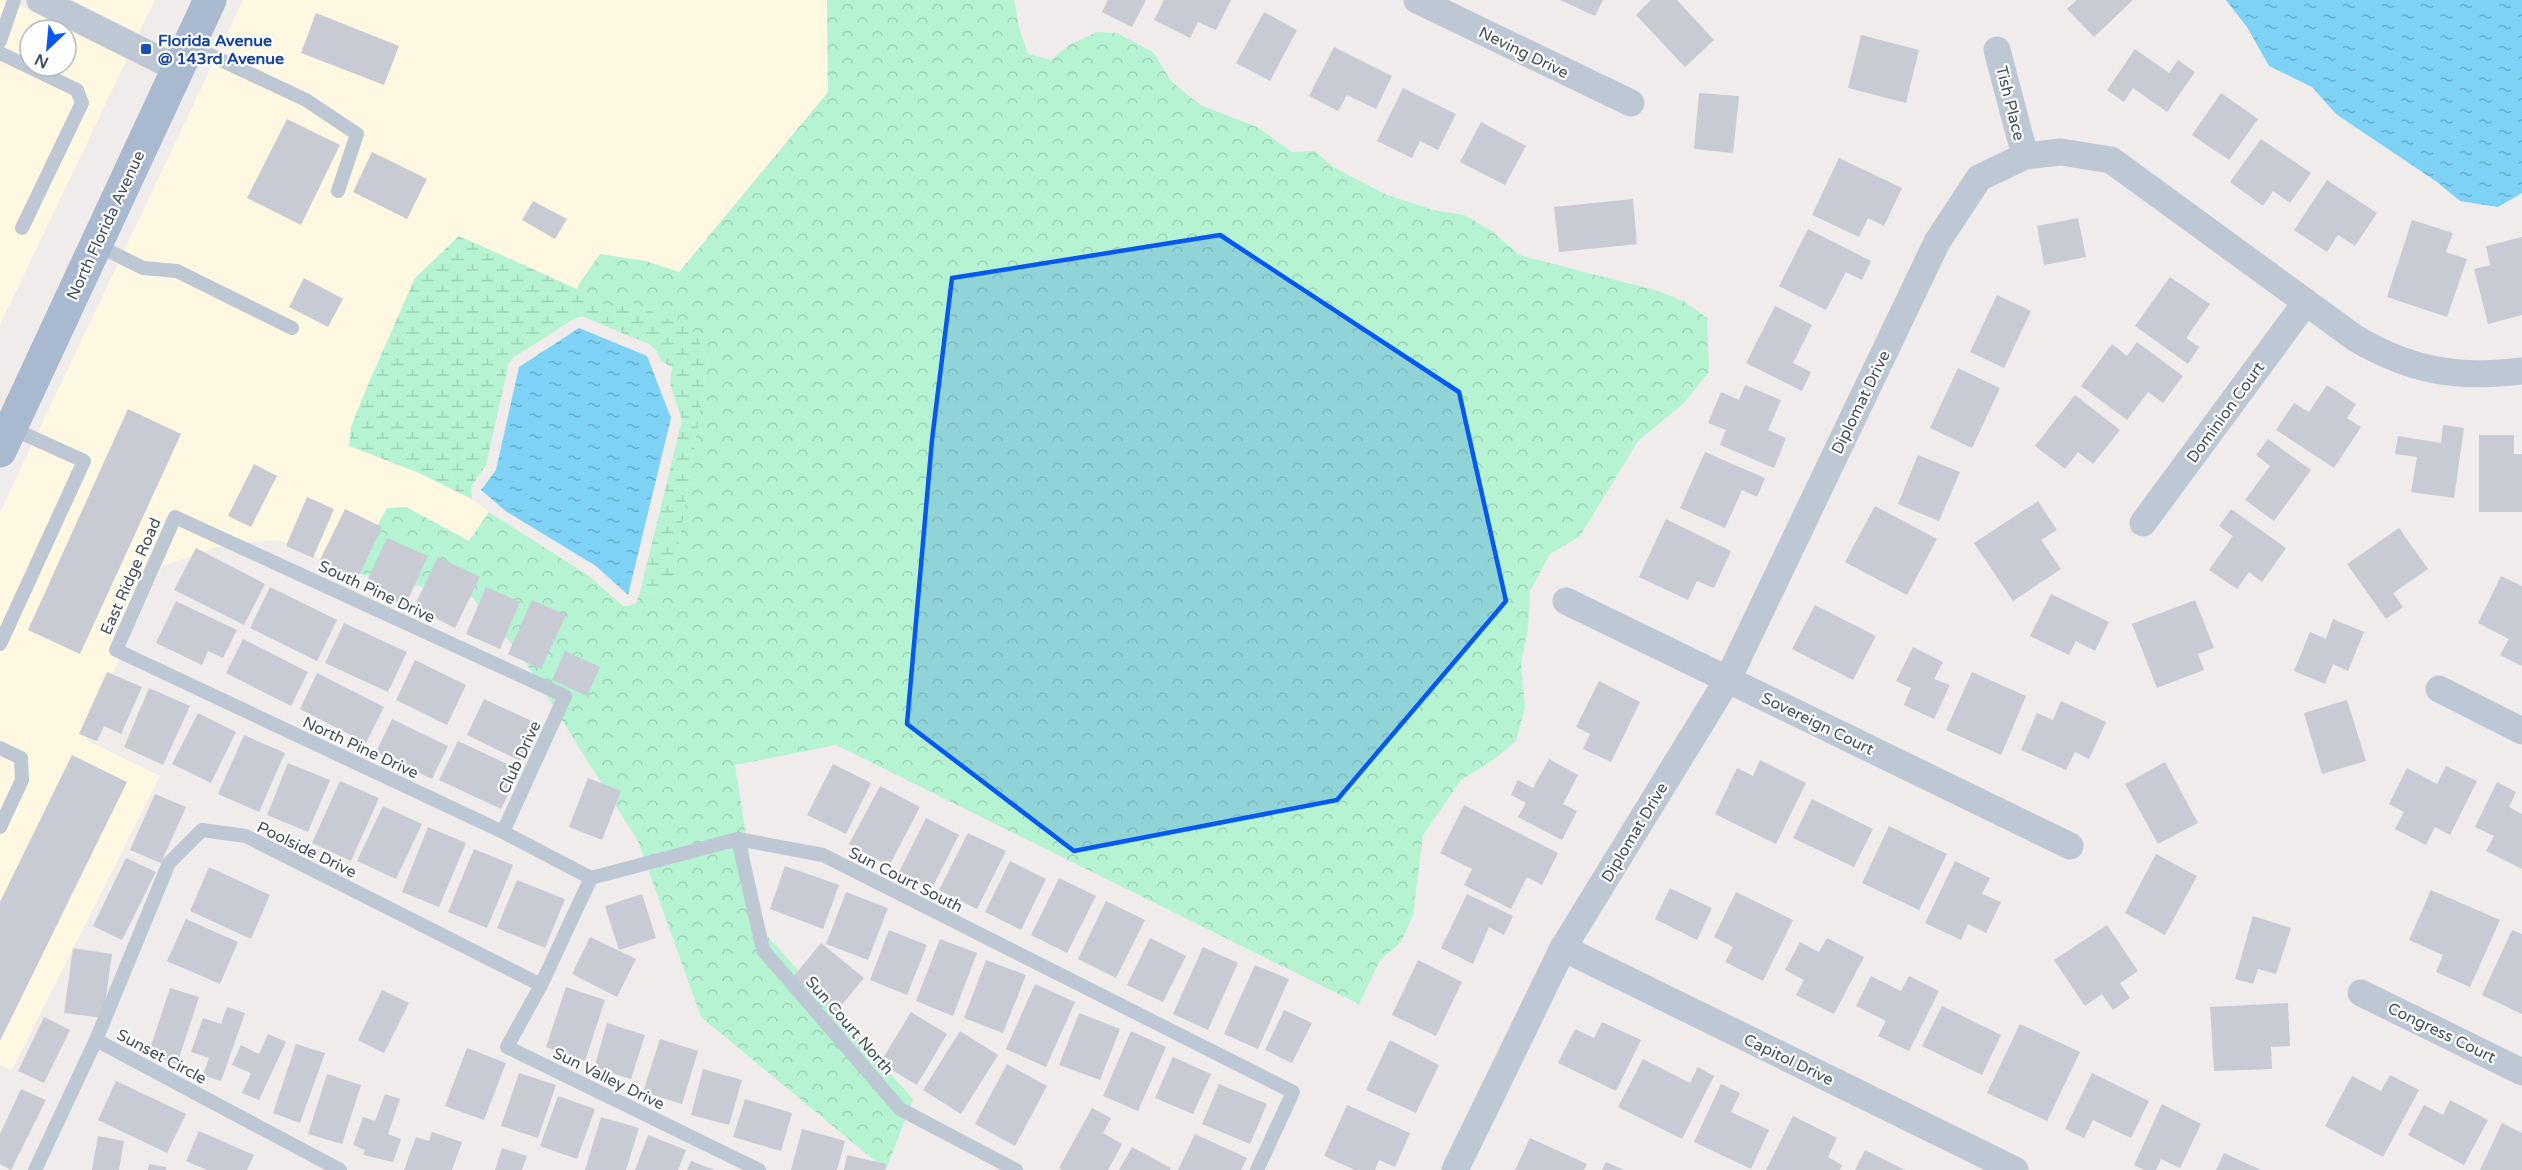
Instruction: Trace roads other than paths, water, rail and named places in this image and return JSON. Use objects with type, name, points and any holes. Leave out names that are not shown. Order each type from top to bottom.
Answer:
[{"type":"main road","name":"North Florida Avenue","points":[[5,439],[210,0]]},
{"type":"street","points":[[40,0],[184,57]]},
{"type":"street","name":"Neving Drive","points":[[1417,0],[1631,103]]},
{"type":"street","name":"Tish Place","points":[[1997,50],[2025,156]]},
{"type":"street","name":"Diplomat Drive","points":[[1455,1170],[1563,948],[1728,679],[1937,242],[1979,178],[2025,156],[2061,152],[2111,160],[2355,338],[2398,361],[2453,374],[2476,375],[2522,371]]},
{"type":"street","name":"Dominion Court","points":[[2143,523],[2306,302]]},
{"type":"street","name":"Sovereign Court","points":[[1566,601],[2070,846]]},
{"type":"street","points":[[2439,689],[2522,730]]},
{"type":"street","name":"Capitol Drive","points":[[1563,948],[2015,1170]]},
{"type":"street","name":"Congress Court","points":[[2361,993],[2522,1072]]},
{"type":"lane","points":[[0,41],[14,0]]},
{"type":"lane","points":[[0,52],[77,90],[82,103],[22,228]]},
{"type":"lane","points":[[184,57],[306,100],[357,134],[338,191]]},
{"type":"lane","points":[[95,244],[143,268],[177,271],[292,328]]},
{"type":"lane","points":[[0,644],[84,461],[5,439]]},
{"type":"lane","name":"East Ridge Road","points":[[116,650],[175,517]]},
{"type":"lane","name":"South Pine Drive","points":[[175,517],[565,696]]},
{"type":"lane","name":"North Pine Drive","points":[[116,650],[502,832],[591,878]]},
{"type":"lane","name":"Club Drive","points":[[502,832],[565,696]]},
{"type":"lane","points":[[0,748],[21,758],[22,780],[0,827]]},
{"type":"lane","name":"Poolside Drive","points":[[96,1040],[169,863],[202,830],[246,836],[541,985]]},
{"type":"lane","name":"Sun Court South","points":[[591,878],[738,839],[823,855],[1293,1092],[1257,1170]]},
{"type":"lane","name":"Sun Court North","points":[[738,839],[763,950],[900,1109],[1016,1170]]},
{"type":"lane","points":[[541,985],[591,878]]},
{"type":"lane","name":"Sun Valley Drive","points":[[541,985],[507,1047],[759,1170]]},
{"type":"lane","name":"Sunset Circle","points":[[35,1170],[96,1040],[340,1170]]},
{"type":"water","points":[[2226,0],[2522,0],[2522,193],[2498,207],[2460,201],[2437,182],[2336,114],[2312,87],[2269,66],[2247,27]]},
{"type":"water","points":[[579,328],[647,356],[671,418],[628,595],[596,566],[507,512],[481,490],[496,470],[519,367]]},
{"type":"place","name":"Florida Avenue @ 143rd Avenue","points":[[146,49]]}]
